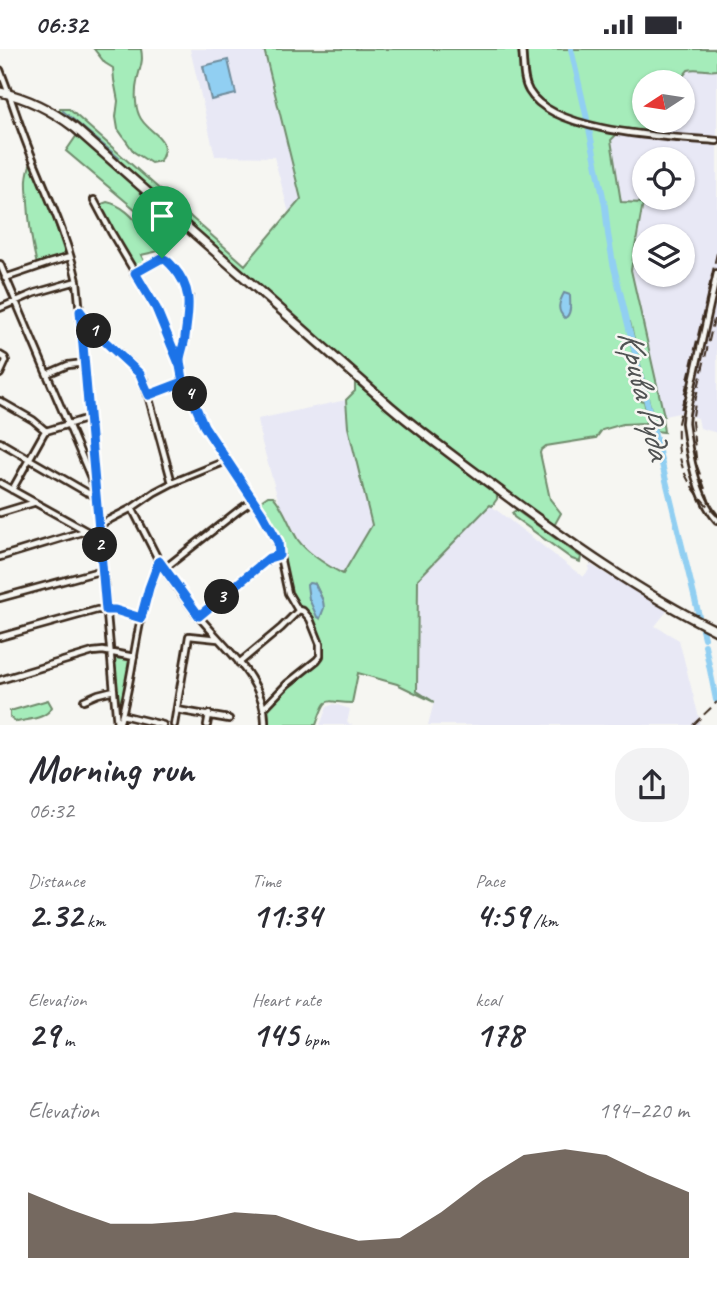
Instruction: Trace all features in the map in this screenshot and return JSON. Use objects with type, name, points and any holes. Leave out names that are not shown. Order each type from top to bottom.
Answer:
[{"type":"main road","points":[[0,92],[46,108],[75,128],[419,430],[593,559],[666,604],[717,631]]},
{"type":"street","points":[[522,49],[526,86],[550,111],[568,120],[623,131],[717,141]]},
{"type":"street","points":[[0,70],[54,209],[76,281],[118,725]]},
{"type":"street","points":[[94,200],[153,302],[180,366]]},
{"type":"street","points":[[5,278],[70,257]]},
{"type":"street","points":[[135,273],[164,258],[187,288],[189,306],[180,356],[183,382],[204,426],[262,513],[278,542],[288,593],[299,610],[310,619],[319,641],[317,660],[287,684],[264,708]]},
{"type":"street","points":[[0,264],[96,489]]},
{"type":"street","points":[[717,274],[685,423],[699,488],[717,520]]},
{"type":"street","points":[[0,308],[35,293],[76,281]]},
{"type":"street","points":[[80,311],[97,334],[140,374],[149,395],[172,483]]},
{"type":"street","points":[[0,355],[6,360],[0,374]]},
{"type":"street","points":[[47,374],[68,365],[84,363]]},
{"type":"street","points":[[149,395],[183,382]]},
{"type":"street","points":[[0,401],[33,419],[45,431]]},
{"type":"street","points":[[45,431],[89,418]]},
{"type":"street","points":[[12,490],[45,431]]},
{"type":"street","points":[[0,442],[96,496]]},
{"type":"street","points":[[99,525],[172,483],[226,461]]},
{"type":"street","points":[[0,483],[100,538]]},
{"type":"street","points":[[164,569],[252,501]]},
{"type":"street","points":[[0,513],[34,502]]},
{"type":"street","points":[[132,508],[164,569],[256,687],[264,708],[265,725]]},
{"type":"street","points":[[0,557],[86,531]]},
{"type":"street","points":[[199,616],[269,558],[279,555]]},
{"type":"street","points":[[118,725],[141,618],[159,561]]},
{"type":"street","points":[[0,598],[103,569]]},
{"type":"street","points":[[0,637],[97,610],[115,610],[141,618]]},
{"type":"street","points":[[239,663],[299,610]]},
{"type":"street","points":[[174,725],[189,636],[218,639]]},
{"type":"street","points":[[0,680],[93,652],[134,657]]},
{"type":"street","points":[[84,700],[114,690]]},
{"type":"street","points":[[177,710],[229,719]]},
{"type":"street","points":[[207,725],[209,714]]},
{"type":"street","points":[[122,715],[163,725]]},
{"type":"shaded area","points":[[190,49],[264,49],[301,199],[289,213],[274,157],[215,156]]},
{"type":"shaded area","points":[[694,68],[717,70],[717,433],[700,428],[698,418],[679,413],[664,416],[635,287],[695,287],[695,224],[639,224],[642,210],[695,210],[695,147],[632,147],[632,203],[621,203],[610,140],[623,128],[632,130],[632,133],[695,133],[695,70],[687,70]]},
{"type":"shaded area","points":[[346,400],[348,427],[372,525],[343,575],[313,555],[299,541],[279,502],[258,419]]},
{"type":"shaded area","points":[[490,505],[583,577],[591,565],[667,611],[655,626],[679,640],[699,725],[428,725],[434,702],[417,691],[418,579]]},
{"type":"shaded area","points":[[334,704],[350,709],[347,723],[353,725],[320,725],[327,707]]},
{"type":"green space","points":[[94,49],[141,49],[142,62],[136,90],[137,107],[142,121],[164,146],[160,161],[151,163],[134,152],[118,129],[118,101],[113,68],[105,63]]},
{"type":"green space","points":[[264,49],[717,49],[717,70],[632,70],[632,130],[623,128],[611,140],[621,202],[632,202],[632,210],[642,210],[639,224],[632,224],[632,287],[635,287],[664,416],[664,432],[656,431],[630,322],[626,321],[634,358],[632,380],[639,400],[644,401],[648,420],[645,423],[623,424],[602,430],[596,438],[546,446],[541,450],[550,499],[561,513],[555,524],[551,525],[399,409],[80,128],[58,112],[60,109],[69,109],[245,265],[301,199]]},
{"type":"green space","points":[[77,135],[162,211],[149,221],[66,151]]},
{"type":"green space","points":[[31,162],[50,207],[65,254],[37,265],[27,187]]},
{"type":"green space","points":[[107,202],[122,208],[142,228],[154,227],[164,246],[159,251],[141,255],[145,263],[134,268],[99,205]]},
{"type":"green space","points":[[355,382],[497,494],[497,499],[418,579],[417,691],[434,702],[397,684],[358,673],[352,703],[327,702],[316,725],[268,725],[269,706],[273,699],[321,655],[322,648],[309,615],[299,608],[289,592],[281,557],[281,542],[258,503],[268,496],[273,496],[302,545],[319,560],[343,574],[372,525],[348,427],[346,400],[355,391]],"holes":[[[315,584],[322,597],[320,618],[309,599]]]},
{"type":"green space","points":[[516,510],[581,557],[580,562],[514,517],[512,513]]},
{"type":"green space","points":[[114,658],[130,660],[119,717]]},
{"type":"green space","points":[[48,700],[52,707],[41,716],[17,722],[10,717],[10,711]]},
{"type":"water","points":[[228,60],[236,94],[211,100],[203,66]]},
{"type":"water","points":[[564,293],[570,295],[570,311],[565,318],[559,306]]},
{"type":"water","points":[[309,583],[315,584],[323,601],[324,608],[320,618],[309,599]]},
{"type":"waterway","name":"Крива Руда","points":[[571,49],[587,119]]},
{"type":"waterway","points":[[63,111],[119,158]]},
{"type":"waterway","name":"Крива Руда","points":[[589,129],[605,206],[613,263],[699,616]]},
{"type":"waterway","points":[[702,630],[704,638]]},
{"type":"waterway","name":"Крива Руда","points":[[705,645],[716,700]]},
{"type":"railway","points":[[717,253],[678,423],[679,452],[686,475],[698,495],[717,516]]},
{"type":"railway","points":[[710,503],[697,466],[692,422],[714,319]]},
{"type":"railway","points":[[693,725],[717,702]]},
{"type":"route","points":[[162,258],[135,273],[156,308],[180,366],[183,377],[183,382],[204,426],[262,513],[278,542],[279,555],[269,558],[199,616],[159,561],[141,618],[106,610],[80,311],[97,334],[140,374],[149,395],[183,382],[180,366],[180,356],[185,339],[189,297],[181,277],[166,259],[162,258]]}]
